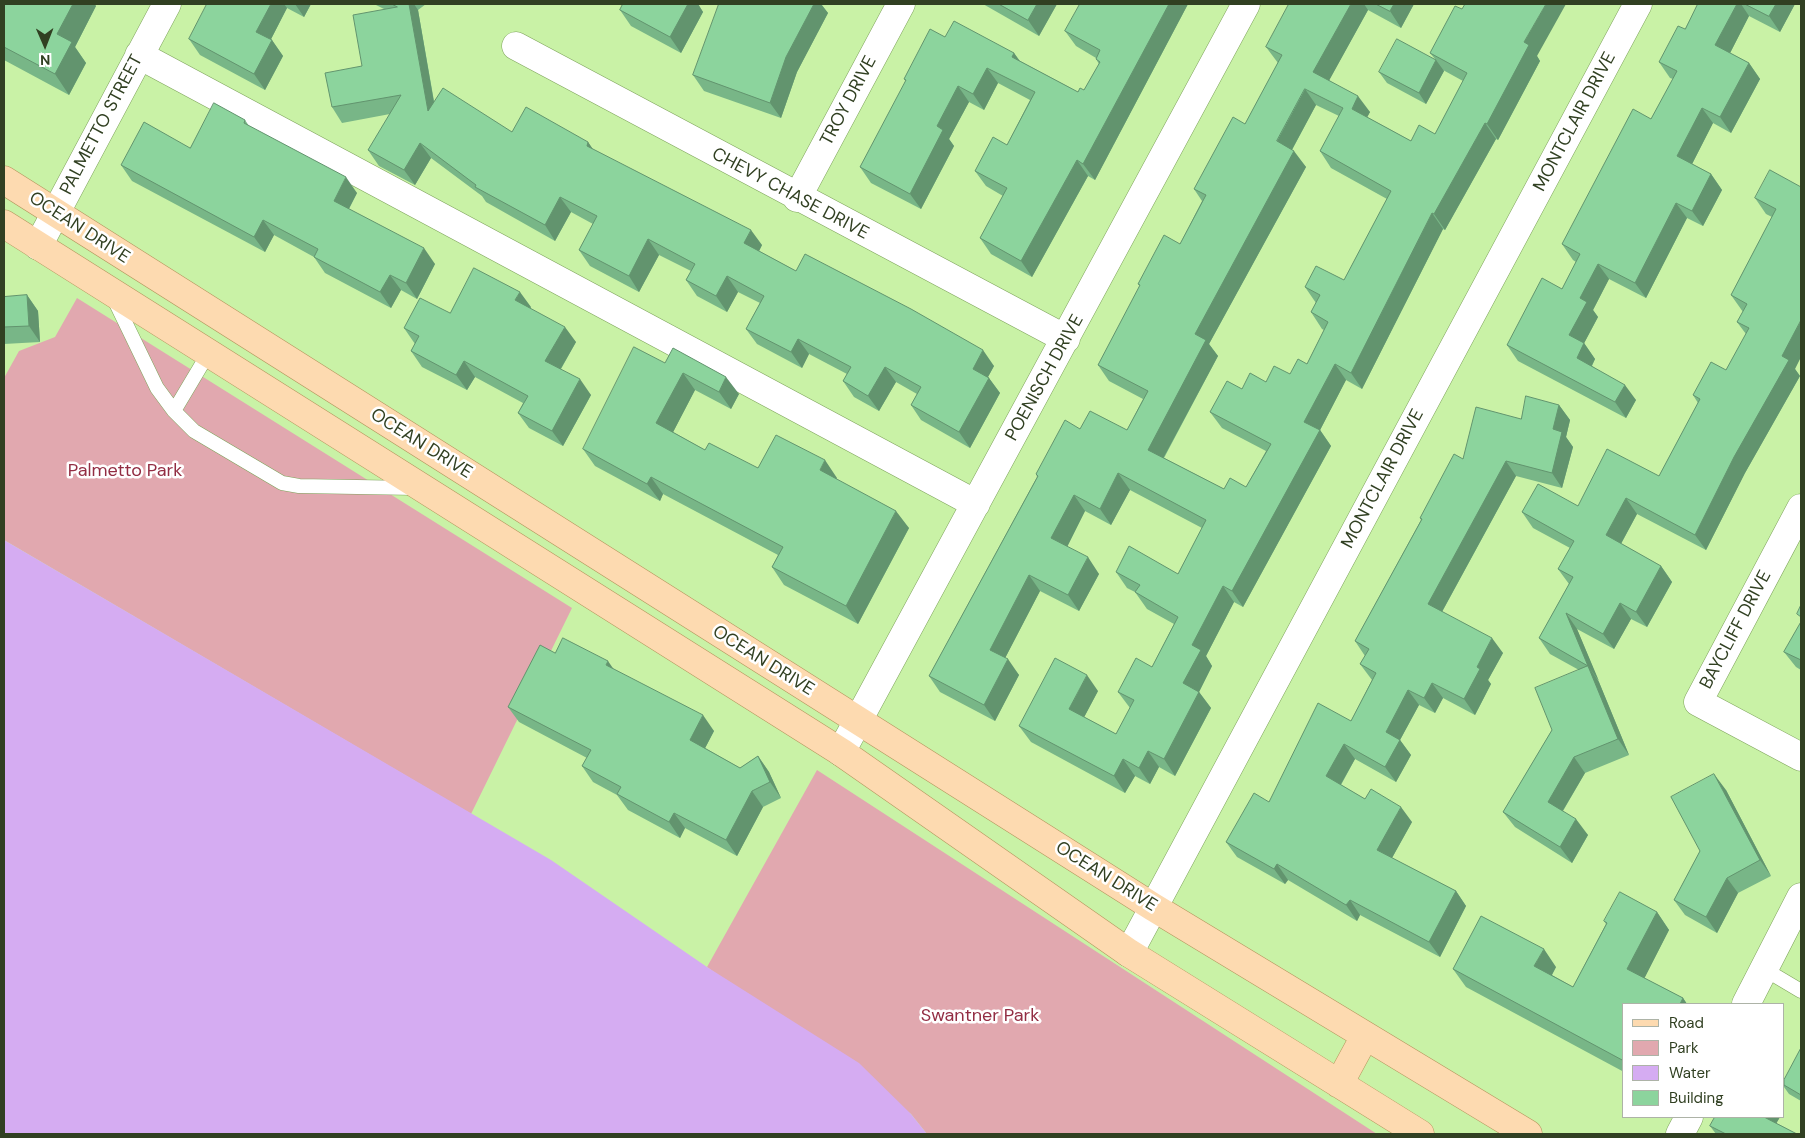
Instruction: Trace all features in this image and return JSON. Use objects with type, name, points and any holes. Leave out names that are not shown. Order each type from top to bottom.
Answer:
[{"type":"main road","name":"OCEAN DRIVE","points":[[4,180],[1153,907],[1528,1134]]},
{"type":"main road","name":"OCEAN DRIVE","points":[[4,224],[841,752],[1129,953],[1420,1134]]},
{"type":"main road","points":[[232,369],[252,337]]},
{"type":"main road","points":[[630,620],[649,588]]},
{"type":"main road","points":[[1339,1084],[1366,1036]]},
{"type":"street","name":"PALMETTO STREET","points":[[38,246],[167,4]]},
{"type":"street","name":"TROY DRIVE","points":[[798,198],[901,4]]},
{"type":"street","name":"POENISCH DRIVE","points":[[841,752],[1246,4]]},
{"type":"street","name":"MONTCLAIR DRIVE","points":[[1129,953],[1638,4]]},
{"type":"street","name":"CHEVY CHASE DRIVE","points":[[516,46],[798,198],[1066,339]]},
{"type":"street","points":[[139,55],[976,504]]},
{"type":"street","name":"BAYCLIFF DRIVE","points":[[1801,508],[1698,702],[1801,757]]},
{"type":"street","points":[[1747,1003],[1801,897]]},
{"type":"street","points":[[1680,1134],[1688,1118]]},
{"type":"lane","points":[[110,292],[157,388],[174,411],[194,431],[282,483],[299,486],[420,488]]},
{"type":"lane","points":[[174,411],[208,354]]},
{"type":"lane","points":[[1764,970],[1801,991]]},
{"type":"green space","name":"Palmetto Park","points":[[77,298],[572,608],[471,814],[4,540],[4,378],[19,351],[55,337]]},
{"type":"green space","name":"Swantner Park","points":[[817,770],[1377,1134],[927,1134],[911,1114],[707,967]]},
{"type":"water","points":[[4,540],[551,860],[707,967],[859,1063],[911,1114],[927,1134],[4,1134]]},
{"type":"building","points":[[4,4],[73,4],[57,34],[72,42],[55,74],[4,47]]},
{"type":"building","points":[[207,4],[271,4],[256,32],[272,40],[254,74],[189,39]]},
{"type":"building","points":[[392,4],[409,4],[428,111],[443,88],[512,132],[526,107],[588,142],[587,146],[751,230],[744,243],[796,271],[805,254],[911,309],[983,350],[973,369],[989,378],[959,432],[911,405],[921,387],[885,367],[868,396],[843,381],[851,367],[798,339],[791,352],[746,329],[764,296],[727,276],[716,296],[686,280],[695,264],[648,239],[629,276],[579,250],[597,216],[560,197],[545,225],[475,187],[476,185],[420,143],[404,170],[368,150],[401,95],[332,107],[325,73],[362,66],[353,15],[397,7]]},
{"type":"building","points":[[623,4],[688,4],[670,37],[620,10]]},
{"type":"building","points":[[719,4],[814,4],[786,57],[770,103],[693,75]]},
{"type":"building","points":[[999,4],[1037,4],[1028,20]]},
{"type":"building","points":[[1080,4],[1169,4],[1083,164],[1077,160],[1021,261],[980,238],[1007,188],[975,171],[993,137],[1007,145],[1035,92],[987,68],[973,94],[958,86],[937,126],[943,130],[910,194],[860,167],[906,80],[904,79],[930,29],[945,37],[954,21],[1014,53],[1012,57],[1078,92],[1080,88],[1084,90],[1100,62],[1096,59],[1100,50],[1065,31]]},
{"type":"building","points":[[1289,4],[1351,4],[1313,72],[1358,96],[1352,109],[1411,141],[1419,125],[1435,134],[1467,73],[1430,53],[1455,6],[1462,9],[1465,4],[1546,4],[1524,42],[1529,45],[1487,124],[1485,123],[1434,214],[1432,213],[1351,373],[1335,364],[1304,422],[1320,430],[1232,591],[1223,586],[1192,645],[1201,650],[1183,683],[1199,692],[1164,759],[1148,751],[1139,768],[1123,759],[1114,776],[1019,726],[1055,658],[1087,675],[1069,709],[1116,734],[1134,700],[1118,692],[1136,658],[1152,667],[1178,617],[1135,592],[1140,585],[1116,572],[1129,546],[1178,574],[1206,520],[1118,473],[1100,509],[1074,495],[1051,538],[1088,557],[1068,595],[1029,575],[990,650],[1008,659],[984,705],[929,676],[1038,476],[1036,474],[1065,420],[1080,429],[1090,411],[1127,430],[1148,391],[1098,365],[1164,235],[1180,244],[1206,195],[1194,189],[1233,117],[1245,124],[1282,55],[1266,47]],"holes":[[[1305,89],[1343,108],[1320,151],[1391,191],[1344,280],[1316,266],[1305,287],[1320,295],[1311,312],[1328,322],[1307,364],[1298,359],[1290,374],[1274,366],[1266,382],[1250,373],[1242,389],[1227,381],[1210,412],[1271,444],[1246,487],[1230,478],[1224,489],[1148,450],[1206,340],[1195,334],[1294,151],[1277,141]]]},
{"type":"building","points":[[1376,4],[1394,4],[1390,11]]},
{"type":"building","points":[[1698,4],[1737,4],[1715,45],[1749,63],[1720,117],[1702,108],[1677,156],[1711,174],[1692,211],[1676,203],[1635,283],[1598,264],[1580,298],[1587,302],[1569,335],[1584,343],[1577,358],[1625,385],[1615,402],[1507,345],[1542,278],[1562,289],[1580,254],[1562,244],[1633,109],[1651,119],[1677,71],[1659,62],[1678,26],[1685,29]]},
{"type":"building","points":[[1745,4],[1776,4],[1769,16]]},
{"type":"building","points":[[1397,39],[1436,60],[1419,93],[1379,72]]},
{"type":"building","points":[[214,103],[245,120],[244,123],[346,177],[334,201],[424,248],[406,283],[390,275],[380,292],[314,257],[318,249],[263,220],[254,237],[121,165],[144,122],[190,148]]},
{"type":"building","points":[[1770,170],[1801,187],[1801,320],[1782,356],[1789,360],[1734,457],[1695,535],[1626,498],[1606,535],[1661,566],[1636,612],[1620,603],[1603,634],[1566,613],[1588,666],[1539,638],[1573,577],[1558,569],[1574,541],[1522,512],[1538,484],[1578,506],[1607,449],[1659,476],[1700,399],[1693,395],[1711,362],[1726,370],[1749,328],[1737,322],[1747,304],[1731,295],[1776,209],[1755,198]]},
{"type":"building","points":[[474,268],[520,292],[515,300],[565,327],[545,361],[580,379],[552,431],[518,413],[528,396],[464,361],[456,375],[411,351],[419,336],[404,328],[420,298],[450,313]]},
{"type":"building","points":[[27,295],[29,326],[4,327],[4,297]]},
{"type":"building","points":[[634,347],[665,363],[673,348],[726,377],[719,392],[683,373],[656,423],[705,450],[709,443],[758,468],[776,435],[825,460],[820,470],[896,511],[846,606],[772,567],[783,547],[651,477],[647,484],[583,449]]},
{"type":"building","points":[[1526,396],[1559,405],[1553,429],[1562,432],[1552,473],[1506,461],[1428,604],[1492,638],[1477,667],[1480,669],[1464,699],[1432,683],[1424,698],[1408,690],[1386,732],[1400,740],[1385,767],[1344,744],[1326,776],[1365,799],[1371,789],[1401,807],[1377,850],[1456,891],[1429,942],[1350,900],[1346,905],[1277,864],[1274,869],[1226,842],[1254,793],[1269,802],[1318,703],[1351,721],[1376,673],[1360,664],[1369,649],[1355,641],[1422,519],[1420,518],[1454,454],[1463,459],[1476,407],[1521,419]]},
{"type":"building","points":[[1801,605],[1801,617],[1797,614]]},
{"type":"building","points":[[1801,622],[1801,660],[1784,652]]},
{"type":"building","points":[[563,638],[608,661],[606,665],[703,715],[690,740],[740,768],[758,756],[770,782],[752,791],[726,840],[674,813],[669,822],[617,794],[621,787],[582,766],[591,750],[508,707],[540,645],[555,653]]},
{"type":"building","points":[[1588,666],[1618,739],[1574,757],[1548,802],[1576,819],[1560,847],[1503,812],[1552,730],[1535,688]]},
{"type":"building","points":[[1714,774],[1760,860],[1727,878],[1706,917],[1674,900],[1700,851],[1671,797]]},
{"type":"building","points":[[1620,892],[1657,912],[1627,969],[1683,998],[1680,1003],[1622,1003],[1622,1060],[1453,969],[1481,916],[1544,949],[1534,966],[1573,987],[1607,923],[1604,921]]},
{"type":"building","points":[[1801,1048],[1801,1095],[1785,1086],[1785,1078]]},
{"type":"building","points":[[1714,1118],[1766,1118],[1797,1134],[1726,1134],[1710,1126]]}]
